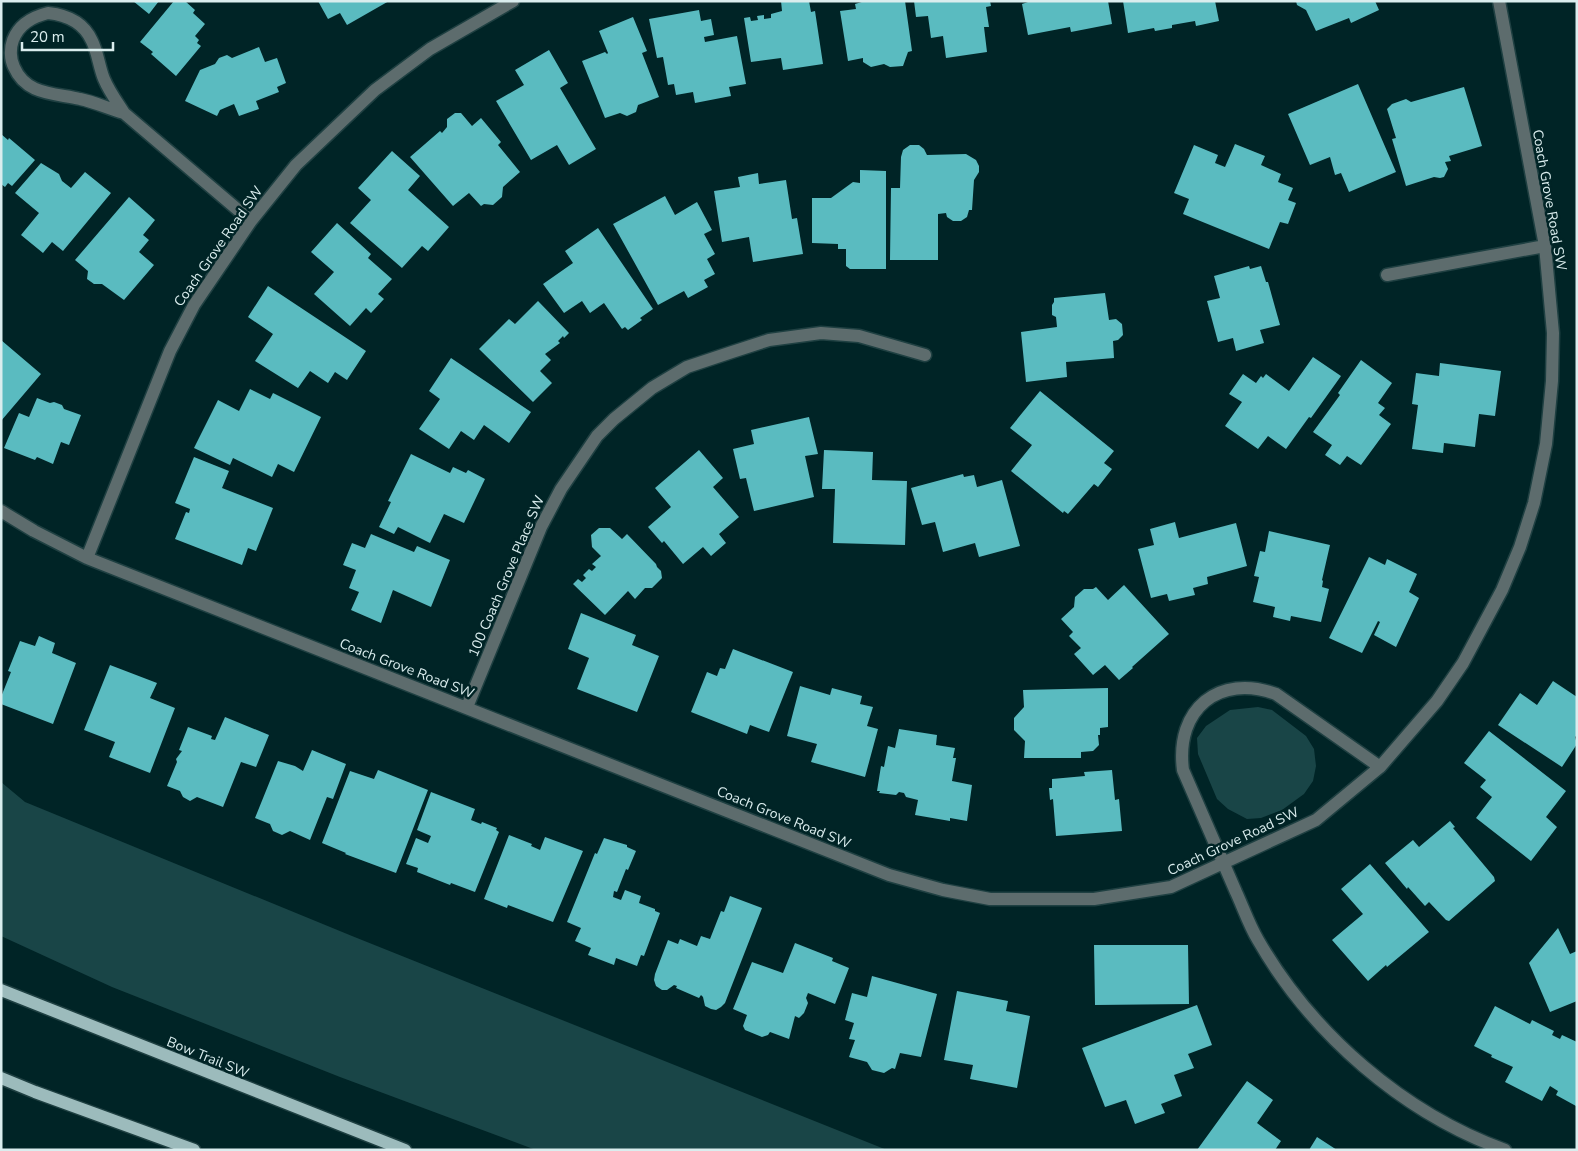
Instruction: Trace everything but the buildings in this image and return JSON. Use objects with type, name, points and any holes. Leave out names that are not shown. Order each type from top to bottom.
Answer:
[{"type":"main road","name":"Bow Trail SW","points":[[1,990],[405,1150]]},
{"type":"main road","points":[[1,1078],[194,1150]]},
{"type":"street","name":"Coach Grove Road SW","points":[[513,1],[491,6],[375,90],[296,165],[251,221],[194,304],[170,351],[87,558],[889,875],[943,890],[990,900],[1094,899],[1171,887],[1316,820],[1380,767],[1437,701],[1463,663],[1502,590],[1520,547],[1534,503],[1546,444],[1552,381],[1552,325],[1545,246],[1499,1]]},
{"type":"street","points":[[124,113],[80,99],[44,93],[26,84],[17,75],[12,64],[11,52],[18,30],[26,22],[48,13],[59,14],[79,24],[92,40],[104,79],[124,113],[251,221]]},
{"type":"street","points":[[1387,275],[1545,246]]},
{"type":"street","name":"100 Coach Grove Place SW","points":[[467,707],[541,527],[561,489],[597,436],[614,419],[652,388],[687,367],[732,352],[769,340],[821,333],[859,336],[926,355]]},
{"type":"street","points":[[1,511],[34,531],[87,558]]},
{"type":"street","points":[[1380,767],[1276,694],[1248,687],[1220,693],[1207,700],[1196,711],[1182,739],[1183,770],[1223,864],[1258,940],[1297,997],[1343,1048],[1391,1089],[1442,1122],[1505,1150]]},
{"type":"shaded area","points":[[1258,707],[1272,710],[1306,736],[1314,749],[1316,766],[1313,781],[1304,794],[1282,810],[1261,818],[1247,819],[1228,809],[1217,799],[1198,754],[1197,738],[1206,726],[1230,710]]},
{"type":"shaded area","points":[[1,782],[25,802],[352,936],[887,1150],[536,1150],[340,1077],[112,987],[1,936]]}]
